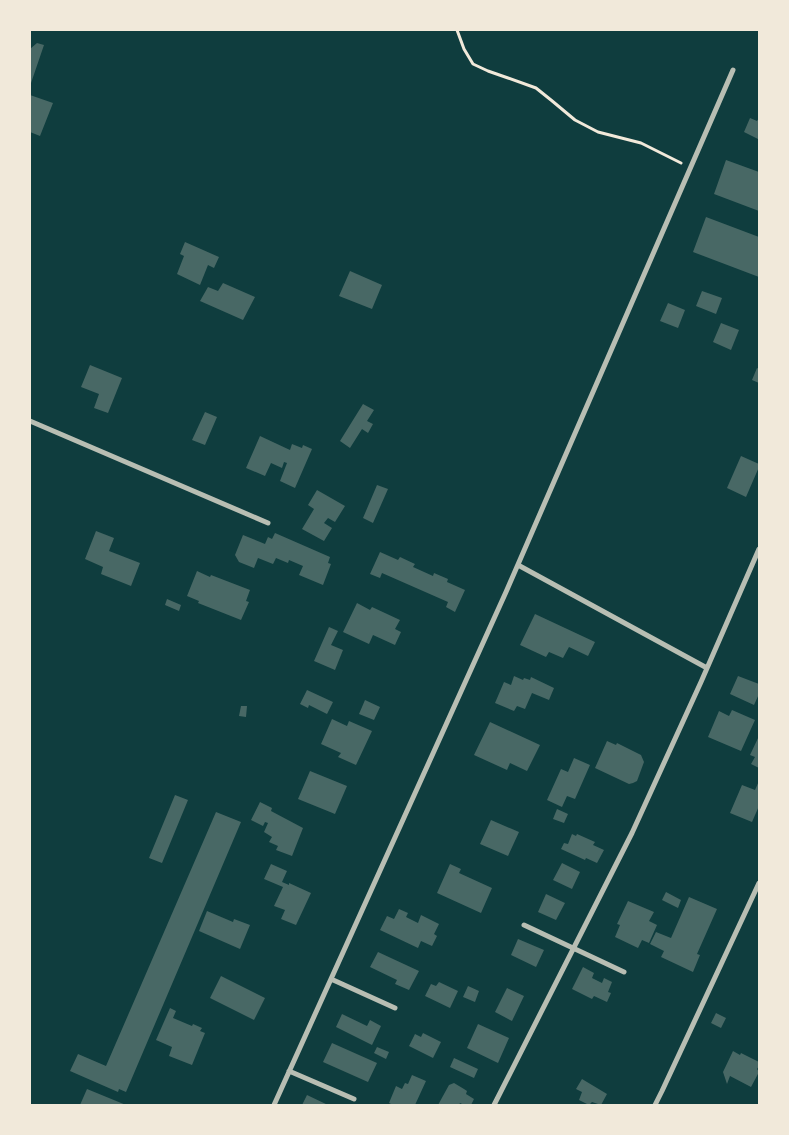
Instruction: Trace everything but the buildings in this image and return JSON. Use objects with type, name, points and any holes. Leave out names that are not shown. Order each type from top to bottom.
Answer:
[{"type":"street","points":[[274,1105],[518,564],[733,70]]},
{"type":"street","points":[[30,421],[268,523]]},
{"type":"street","points":[[494,1105],[632,833],[759,549]]},
{"type":"street","points":[[518,564],[707,668]]},
{"type":"street","points":[[655,1105],[759,883]]},
{"type":"street","points":[[524,925],[624,972]]},
{"type":"street","points":[[331,979],[395,1008]]},
{"type":"street","points":[[290,1071],[354,1099]]},
{"type":"path","points":[[457,30],[464,49],[473,64],[536,88],[575,120],[598,132],[640,143],[690,168]]}]
